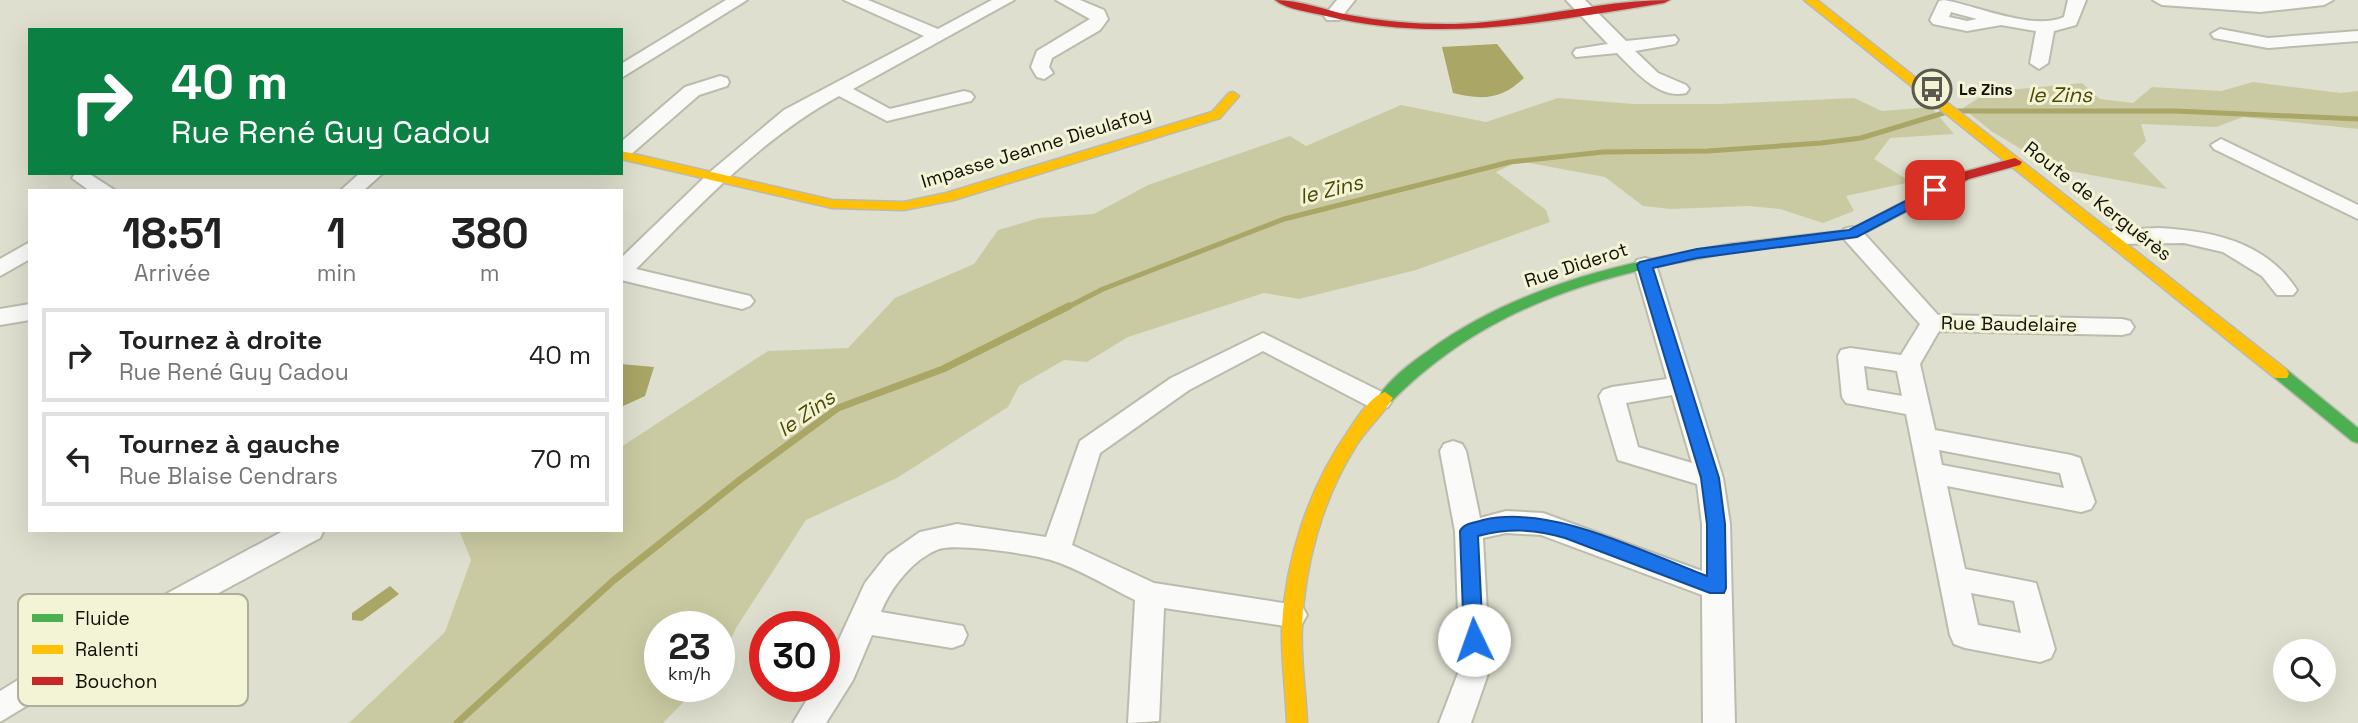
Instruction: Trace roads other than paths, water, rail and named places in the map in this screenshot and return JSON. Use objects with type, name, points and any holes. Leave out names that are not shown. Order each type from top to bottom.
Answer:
[{"type":"street","points":[[623,71],[738,0]]},
{"type":"street","points":[[853,0],[938,35]]},
{"type":"street","points":[[623,270],[717,176],[791,114],[1005,0]]},
{"type":"street","points":[[1044,73],[1040,67],[1043,54],[1094,26],[1099,19],[1098,14],[1065,0]]},
{"type":"street","points":[[1281,0],[1333,16],[1414,28],[1479,27],[1582,6],[1664,0]]},
{"type":"street","points":[[1333,16],[1346,0]]},
{"type":"street","name":"Route de Kerguérès","points":[[1810,0],[2112,237],[2358,437]]},
{"type":"street","points":[[2005,19],[2046,28],[2073,18],[2077,0]]},
{"type":"street","points":[[2162,0],[2260,7],[2324,0]]},
{"type":"street","points":[[1582,6],[1651,76],[1679,89]]},
{"type":"street","points":[[2260,7],[2306,40]]},
{"type":"street","points":[[2039,64],[2046,28]]},
{"type":"street","points":[[2220,34],[2268,43],[2358,36]]},
{"type":"street","points":[[1582,53],[1669,40]]},
{"type":"street","points":[[623,152],[692,91],[720,82]]},
{"type":"street","points":[[838,88],[887,115],[964,97]]},
{"type":"street","name":"Impasse Jeanne Dieulafoy","points":[[623,154],[832,204],[904,206],[949,197],[1216,115],[1233,96]]},
{"type":"street","points":[[2221,145],[2358,213]]},
{"type":"street","name":"Rue Diderot","points":[[1297,723],[1292,615],[1302,552],[1321,495],[1342,453],[1379,401],[1428,356],[1471,327],[1541,296],[1645,265],[1697,253],[1852,234],[1976,168],[2015,162]]},
{"type":"street","points":[[82,178],[102,189]]},
{"type":"street","points":[[2112,237],[2171,233],[2218,244],[2262,262],[2274,271],[2285,290]]},
{"type":"street","name":"Rue Baudelaire","points":[[1852,234],[1931,323],[2122,327]]},
{"type":"street","points":[[0,269],[28,250]]},
{"type":"street","points":[[1645,265],[1710,478],[1716,524],[1718,723]]},
{"type":"street","points":[[623,272],[741,302]]},
{"type":"street","points":[[0,317],[28,312]]},
{"type":"street","points":[[1931,323],[1908,364],[1928,472],[1953,578]]},
{"type":"street","points":[[1056,550],[1089,448],[1183,383],[1263,341],[1379,401]]},
{"type":"street","points":[[1908,364],[1850,356],[1855,397],[1916,407]]},
{"type":"street","points":[[1683,385],[1612,396],[1626,453],[1710,478]]},
{"type":"street","points":[[1922,437],[2070,465],[2081,502],[1928,472]]},
{"type":"street","points":[[1453,451],[1469,531],[1475,668],[1455,723]]},
{"type":"street","points":[[1469,531],[1506,522],[1543,524],[1717,588]]},
{"type":"street","points":[[188,594],[306,532]]},
{"type":"street","points":[[809,723],[842,671],[874,591],[897,563],[930,540],[957,535],[1056,550],[1150,594],[1292,615]]},
{"type":"street","points":[[1146,722],[1150,594]]},
{"type":"street","points":[[862,621],[952,635]]},
{"type":"street","points":[[0,708],[18,696]]},
{"type":"waterway","name":"le Zins","points":[[1958,111],[2175,111],[2358,119]]},
{"type":"waterway","name":"le Zins","points":[[1066,308],[1103,289],[1284,219],[1510,162],[1603,152],[1708,151],[1821,143],[1861,138],[1947,112]]},
{"type":"waterway","name":"le Zins","points":[[457,723],[614,580],[741,479],[838,408],[943,369],[1069,306]]},
{"type":"place","name":"Le Zins","points":[[1932,89]]}]
